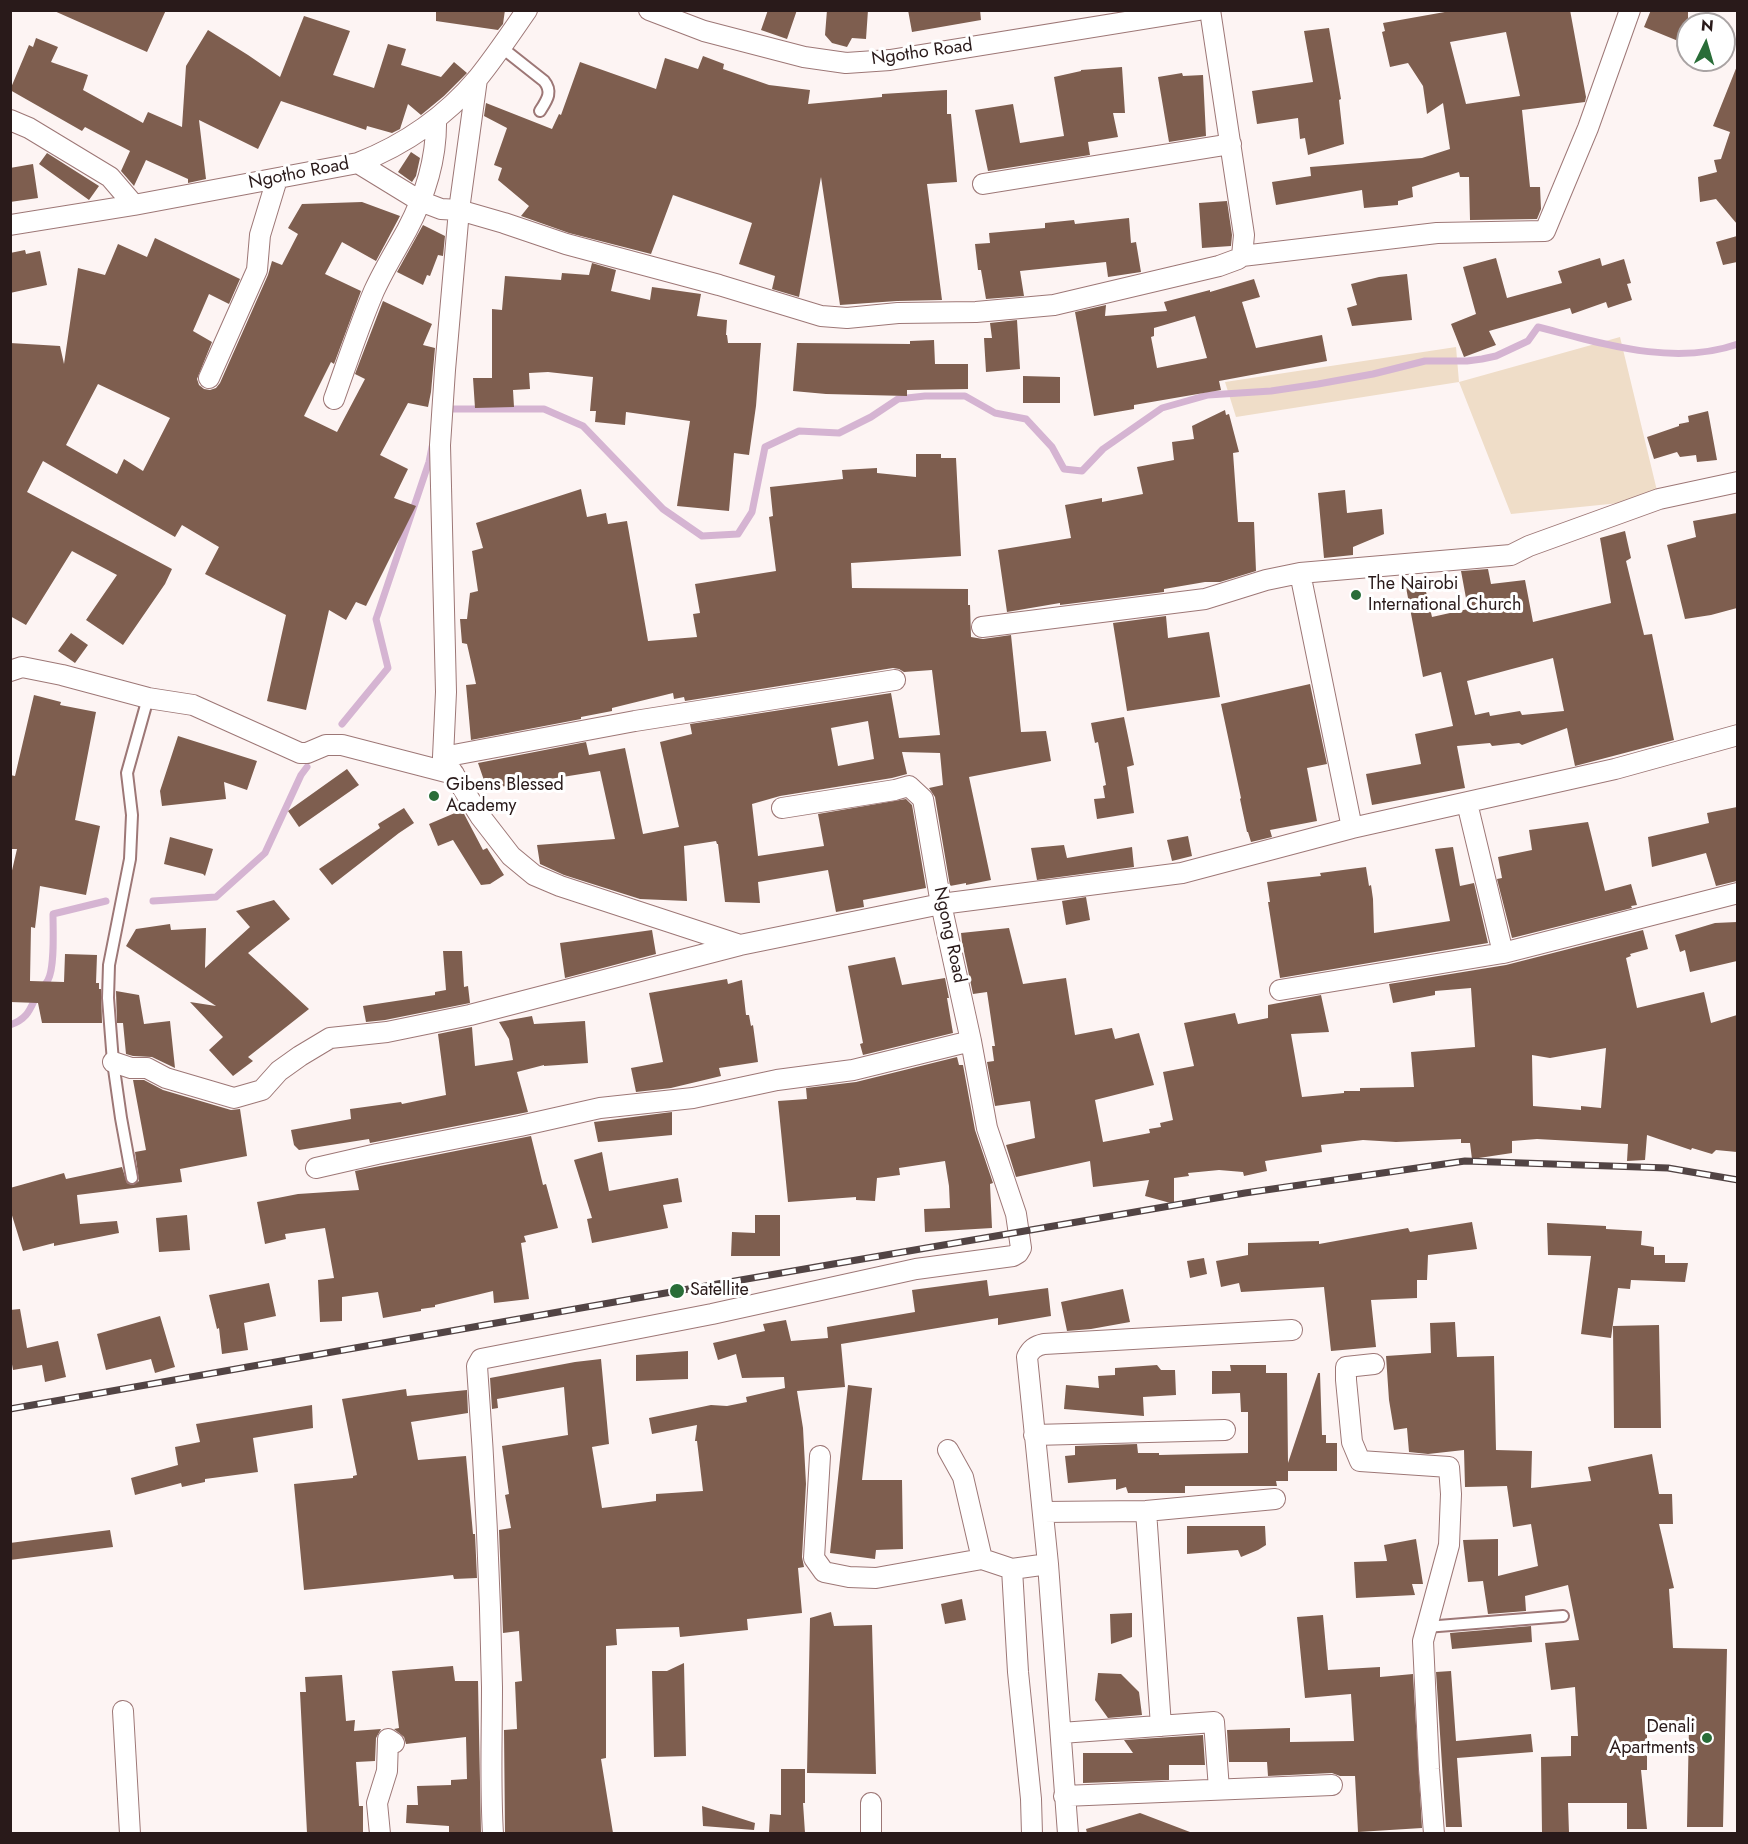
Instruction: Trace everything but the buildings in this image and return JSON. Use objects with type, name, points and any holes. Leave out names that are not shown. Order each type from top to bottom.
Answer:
[{"type":"street","name":"Ngotho Road","points":[[10,225],[277,179],[358,163],[382,154],[436,119],[477,79],[527,10]]},
{"type":"street","name":"Ngotho Road","points":[[649,10],[715,34],[804,57],[846,63],[890,60],[1151,14],[1199,10]]},
{"type":"street","points":[[1210,10],[1244,235],[1242,256]]},
{"type":"street","points":[[358,163],[420,201],[441,209],[459,210],[566,244],[719,285],[821,316],[847,318],[898,313],[976,312],[1054,305],[1219,266],[1242,256],[1437,233],[1545,231],[1588,128],[1630,10]]},
{"type":"street","points":[[477,79],[459,210],[440,445],[446,692],[443,757],[480,816],[511,856],[534,875],[560,886],[740,945]]},
{"type":"street","points":[[334,399],[374,291],[420,201],[434,155],[436,119]]},
{"type":"street","points":[[10,120],[28,128],[110,177],[134,205]]},
{"type":"street","points":[[983,184],[1231,144]]},
{"type":"street","points":[[209,378],[257,270],[260,235],[277,179]]},
{"type":"street","points":[[982,627],[1204,599],[1266,580],[1300,573],[1510,555],[1659,499],[1737,482]]},
{"type":"street","points":[[1300,573],[1352,828]]},
{"type":"street","points":[[10,671],[22,667],[148,698],[193,705],[300,753],[307,753],[326,745],[342,745],[454,774]]},
{"type":"street","points":[[443,757],[635,722],[895,680]]},
{"type":"street","points":[[113,1062],[131,1068],[147,1068],[166,1078],[234,1098],[262,1090],[279,1071],[330,1038],[387,1032],[470,1015],[740,945],[941,904],[1182,873],[1352,828],[1615,769],[1737,735]]},
{"type":"street","name":"Ngong Road","points":[[493,1833],[487,1508],[477,1366],[481,1359],[712,1314],[916,1269],[1013,1256],[1021,1248],[1016,1214],[987,1128],[971,1041],[941,904],[923,799],[909,786],[782,808]]},
{"type":"street","points":[[1467,803],[1503,953]]},
{"type":"street","points":[[1280,990],[1503,953],[1737,893]]},
{"type":"street","points":[[316,1168],[600,1108],[693,1098],[777,1080],[853,1070],[925,1053],[951,1044],[971,1041]]},
{"type":"street","points":[[1068,1833],[1048,1564],[1027,1357],[1031,1349],[1037,1345],[1292,1330]]},
{"type":"street","points":[[1374,1364],[1346,1367],[1352,1442],[1360,1461],[1449,1467],[1451,1494],[1449,1545],[1423,1641],[1434,1833]]},
{"type":"street","points":[[1034,1435],[1226,1430]]},
{"type":"street","points":[[948,1450],[963,1476],[982,1559]]},
{"type":"street","points":[[820,1456],[814,1558],[824,1572],[849,1577],[876,1578],[982,1559],[1012,1569],[1048,1564]]},
{"type":"street","points":[[1043,1512],[1146,1510],[1275,1499]]},
{"type":"street","points":[[1146,1510],[1161,1726]]},
{"type":"street","points":[[1012,1569],[1032,1833]]},
{"type":"street","points":[[123,1711],[130,1833]]},
{"type":"street","points":[[1061,1733],[1214,1722],[1219,1789]]},
{"type":"street","points":[[380,1833],[377,1803],[387,1771],[388,1739],[394,1743]]},
{"type":"street","points":[[1064,1796],[1332,1785]]},
{"type":"street","points":[[871,1803],[871,1833]]},
{"type":"lane","points":[[501,47],[548,86],[549,93],[540,111]]},
{"type":"lane","points":[[132,1178],[113,1062],[108,998],[110,965],[130,859],[132,815],[127,773],[148,698]]},
{"type":"lane","points":[[1426,1627],[1563,1616]]},
{"type":"shaded area","points":[[1620,337],[1659,499],[1511,514],[1459,382]]},
{"type":"shaded area","points":[[1456,347],[1459,382],[1236,417],[1225,382]]},
{"type":"waterway","points":[[448,409],[544,409],[583,426],[663,509],[702,536],[738,534],[752,512],[765,447],[799,431],[839,433],[871,417],[898,399],[965,396],[995,413],[1026,419],[1052,447],[1064,469],[1082,471],[1103,449],[1162,408],[1208,395],[1271,391],[1318,384],[1425,361],[1467,361],[1496,356],[1528,341],[1538,327],[1612,345],[1663,353],[1713,351],[1738,344]]},
{"type":"waterway","points":[[342,724],[388,668],[376,619],[432,447]]},
{"type":"waterway","points":[[153,901],[216,897],[265,853],[301,775],[307,767]]},
{"type":"waterway","points":[[10,1025],[26,1015],[48,980],[53,958],[53,914],[106,901]]},
{"type":"railway","points":[[10,1409],[1245,1193],[1465,1161],[1668,1168],[1738,1180]]},
{"type":"place","name":"The Nairobi International Church","points":[[1356,595]]},
{"type":"place","name":"Gibens Blessed Academy","points":[[434,796]]},
{"type":"place","name":"Satellite","points":[[677,1291]]},
{"type":"place","name":"Denali Apartments","points":[[1707,1738]]}]
